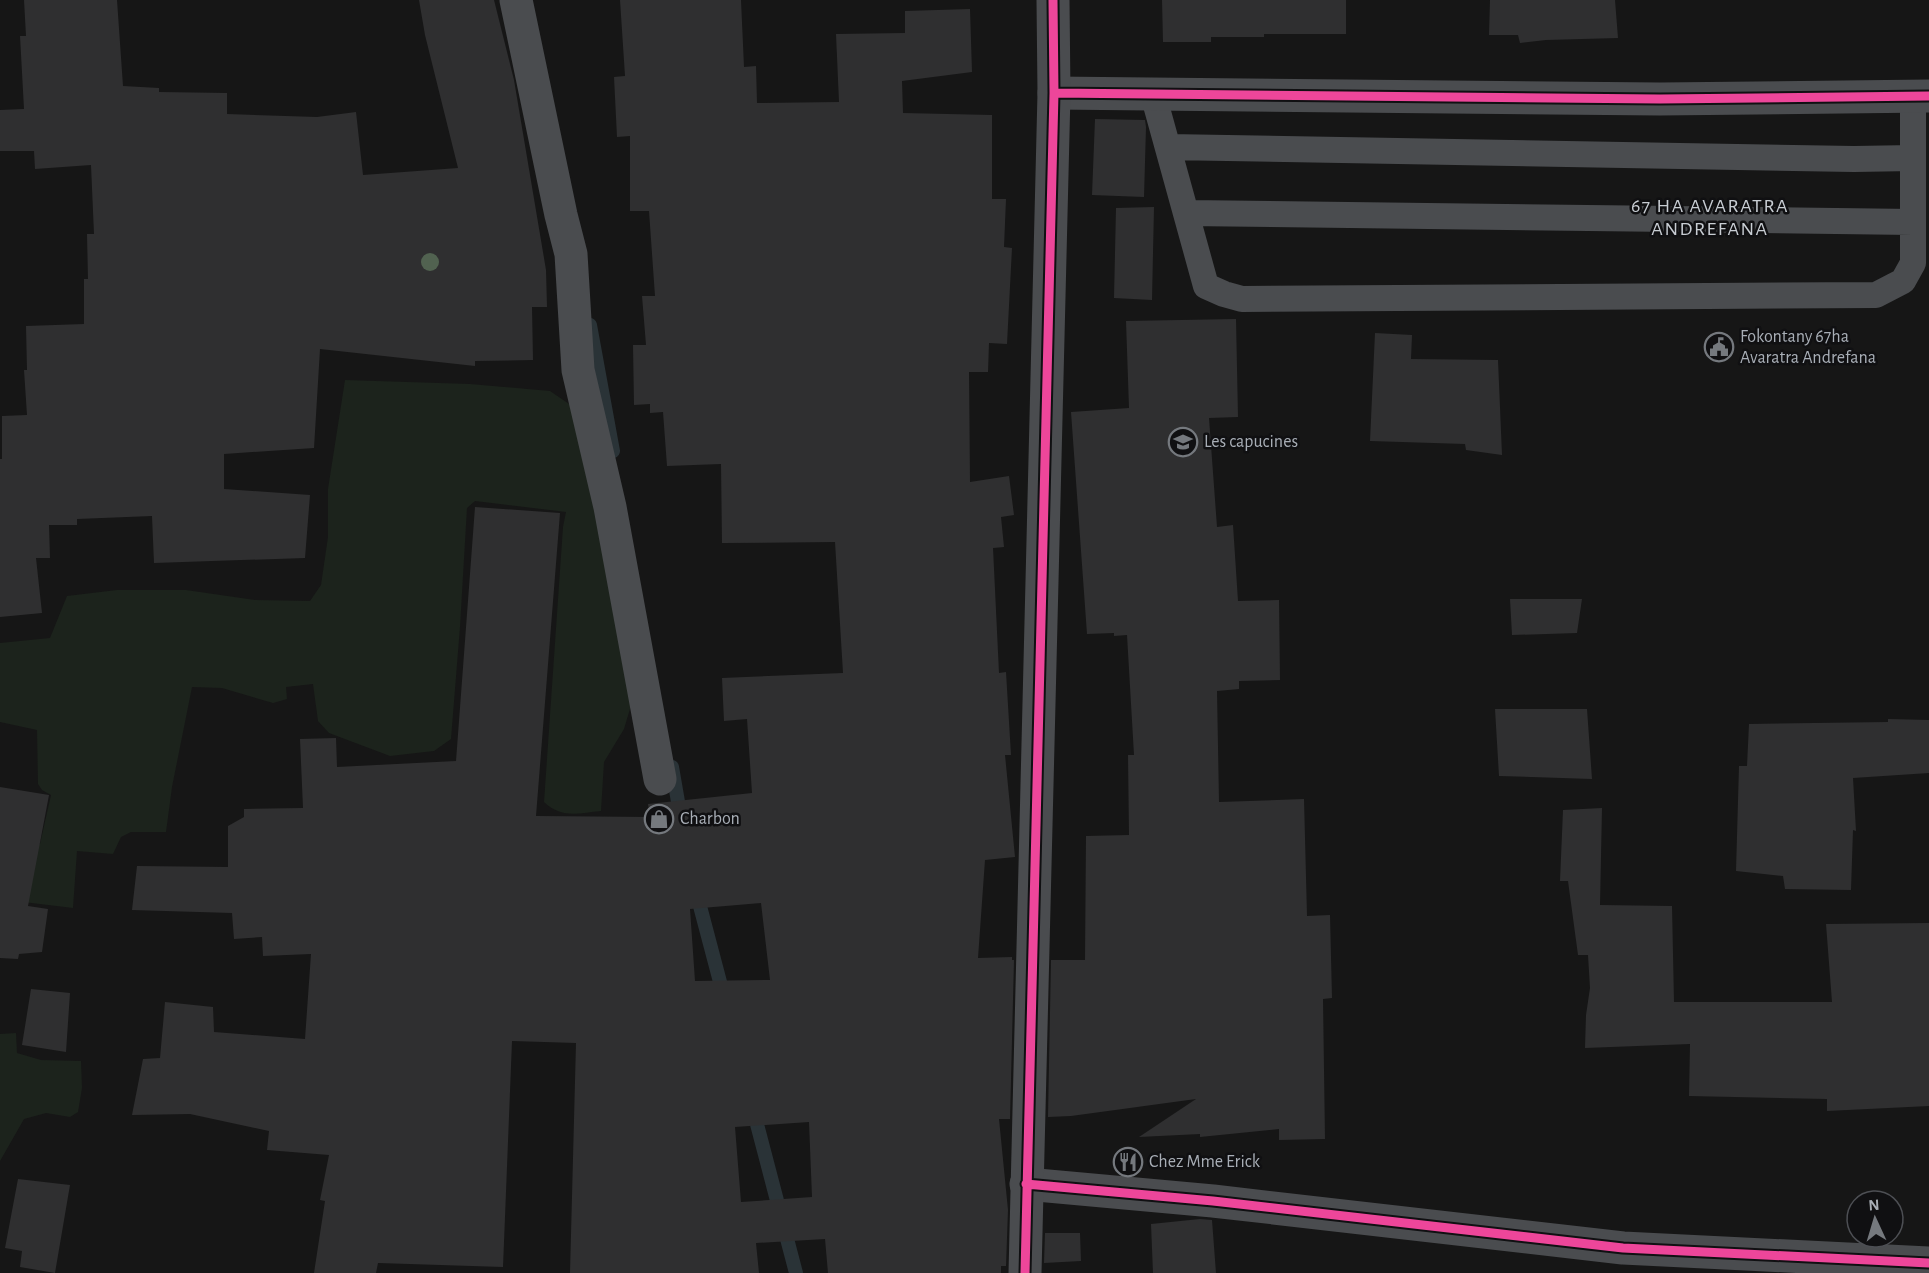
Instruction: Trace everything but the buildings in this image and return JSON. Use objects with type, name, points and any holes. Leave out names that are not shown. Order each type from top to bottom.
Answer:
[{"type":"street","points":[[516,0],[571,254],[578,370],[609,507],[660,779]]},
{"type":"street","points":[[539,0],[579,236],[578,243],[571,254]]},
{"type":"street","points":[[1025,1273],[1054,93],[1053,0]]},
{"type":"street","points":[[1054,93],[1660,99],[1921,96]]},
{"type":"street","points":[[1026,1184],[1213,1201],[1623,1248],[1929,1263]]},
{"type":"lane","points":[[1153,94],[1206,286],[1242,299],[1876,295],[1903,281],[1913,262],[1913,158],[1921,96]]},
{"type":"lane","points":[[1168,147],[1854,159],[1913,158]]},
{"type":"lane","points":[[1187,213],[1913,222]]},
{"type":"shaded area","points":[[345,380],[470,384],[550,391],[572,406],[635,692],[624,729],[604,762],[601,811],[564,813],[544,802],[563,527],[566,512],[475,501],[467,508],[451,739],[434,751],[390,756],[329,733],[318,721],[313,684],[286,687],[287,699],[273,703],[222,688],[192,687],[172,787],[166,832],[131,832],[121,837],[113,854],[77,851],[73,908],[15,901],[13,841],[40,844],[51,795],[42,790],[38,784],[37,730],[0,722],[0,643],[50,638],[67,596],[117,590],[186,590],[255,600],[310,601],[321,585],[328,537],[328,489]]},
{"type":"shaded area","points":[[16,1033],[17,1053],[41,1060],[81,1061],[82,1088],[78,1112],[70,1117],[46,1113],[24,1119],[0,1161],[0,1034]]},
{"type":"waterway","points":[[590,325],[613,451]]},
{"type":"waterway","points":[[672,767],[681,819]]},
{"type":"waterway","points":[[696,891],[724,997]]},
{"type":"waterway","points":[[753,1109],[796,1273]]},
{"type":"cycle path","points":[[1025,1273],[1054,93],[1053,0]]},
{"type":"cycle path","points":[[1054,93],[1660,99],[1929,96]]},
{"type":"cycle path","points":[[1026,1184],[1213,1201],[1623,1248],[1929,1263]]},
{"type":"place","name":"Fokontany 67ha Avaratra Andrefana","points":[[1719,347]]},
{"type":"place","name":"Les capucines","points":[[1183,442]]},
{"type":"place","name":"Charbon","points":[[659,819]]},
{"type":"place","name":"Chez Mme Erick","points":[[1128,1162]]},
{"type":"district","name":"67 HA AVARATRA ANDREFANA","points":[[1710,218]]}]
